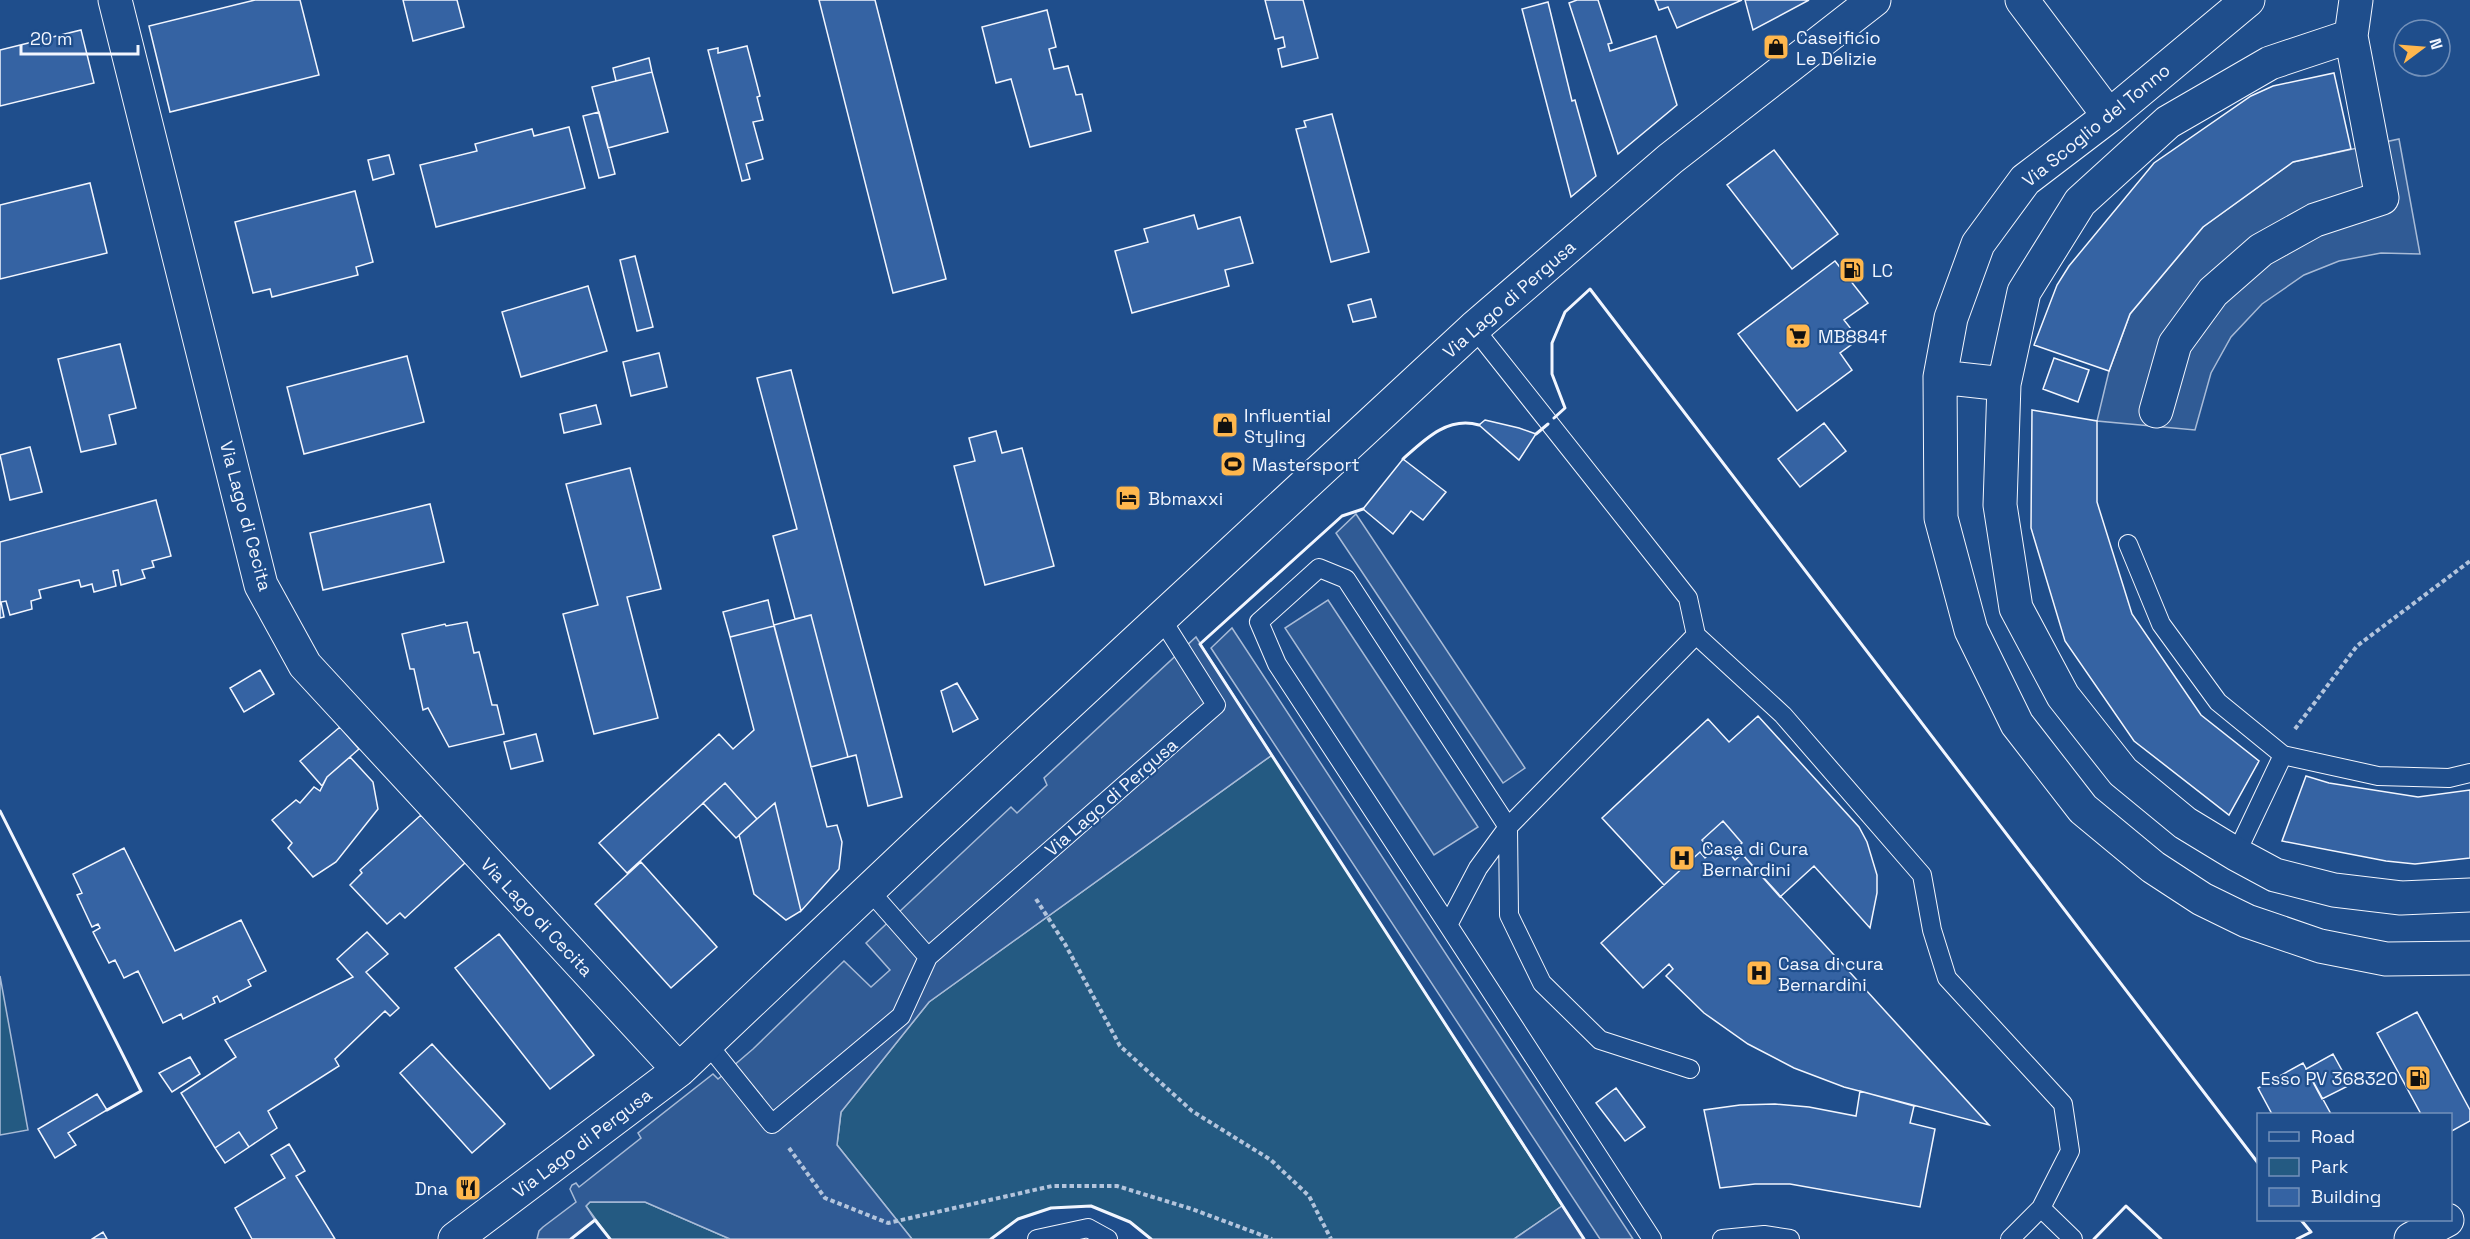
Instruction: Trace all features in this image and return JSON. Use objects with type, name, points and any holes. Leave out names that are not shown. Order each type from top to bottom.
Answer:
[{"type":"street","name":"Via Lago di Cecita","points":[[115,0],[261,585],[305,665],[679,1070]]},
{"type":"street","name":"Via Lago di Pergusa","points":[[455,1239],[679,1070],[868,890],[1474,328],[1670,159],[1874,0]]},
{"type":"street","points":[[2022,0],[2109,116]]},
{"type":"street","name":"Via Scoglio del Tonno","points":[[2248,0],[2109,116],[2025,180],[1978,244],[1951,318],[1940,377],[1941,518],[1971,630],[2017,724],[2083,809],[2153,867],[2202,899],[2247,921],[2320,946],[2386,959],[2470,958]]},
{"type":"street","points":[[2156,411],[2175,344],[2213,292],[2261,250],[2315,220],[2382,198],[2351,36],[2356,0]]},
{"type":"street","points":[[2351,36],[2270,63],[2168,122],[2080,202],[2025,292],[2004,384],[2000,505],[2016,608],[2063,696],[2122,772],[2185,823],[2275,875],[2334,890],[2401,898],[2470,895]]},
{"type":"street","points":[[1940,377],[2004,384]]},
{"type":"street","points":[[2452,1216],[2470,1207]]},
{"type":"street","points":[[2411,1239],[2444,1221]]},
{"type":"lane","points":[[1474,328],[1688,598],[1696,634],[1783,715],[1922,875],[1932,930],[1947,978],[2063,1104],[2070,1151],[2041,1208],[2010,1239]]},
{"type":"lane","points":[[2128,544],[2161,624],[2218,702],[2283,755],[2378,776],[2450,778],[2470,773]]},
{"type":"lane","points":[[1652,1239],[1277,664],[1259,622],[1319,568],[1346,579],[1508,827],[1509,915],[1542,983],[1600,1040],[1690,1069]]},
{"type":"lane","name":"Via Lago di Pergusa","points":[[772,1124],[901,1016],[928,957],[1216,705],[1161,618]]},
{"type":"lane","points":[[1448,925],[1478,868],[1508,827],[1696,634]]},
{"type":"lane","points":[[2236,854],[2283,755]]},
{"type":"lane","points":[[868,890],[928,957]]},
{"type":"lane","points":[[706,1042],[772,1124]]},
{"type":"lane","points":[[2041,1208],[2073,1239]]},
{"type":"lane","points":[[1037,1239],[1088,1228],[1108,1239]]},
{"type":"lane","points":[[1722,1239],[1764,1235],[1790,1239]]},
{"type":"path","points":[[2283,755],[2299,722],[2357,646],[2470,561]]},
{"type":"path","points":[[1021,875],[1065,944],[1120,1046],[1192,1111],[1271,1160],[1309,1196],[1330,1239]]},
{"type":"path","points":[[772,1124],[825,1198],[888,1223],[1052,1186],[1117,1185],[1192,1209],[1272,1239]]},
{"type":"green space","points":[[1272,755],[1562,1206],[1514,1239],[1151,1239],[1130,1222],[1091,1206],[1051,1208],[1018,1219],[991,1239],[912,1239],[837,1145],[841,1112],[929,1002]]},
{"type":"green space","points":[[0,976],[28,1130],[0,1135]]},
{"type":"green space","points":[[590,1202],[645,1202],[730,1239],[610,1239],[586,1206]]},
{"type":"shaded area","points":[[2399,139],[2420,254],[2381,253],[2339,261],[2304,275],[2262,304],[2231,337],[2211,373],[2195,430],[2097,421],[2109,371],[2130,314],[2203,227],[2293,162]]},
{"type":"shaded area","points":[[1356,514],[1525,768],[1503,783],[1336,533]]},
{"type":"shaded area","points":[[1328,600],[1478,827],[1434,855],[1285,628]]},
{"type":"shaded area","points":[[1232,628],[1633,1239],[1600,1239],[1211,648]]},
{"type":"shaded area","points":[[1196,637],[1272,755],[929,1002],[841,1112],[837,1145],[912,1239],[730,1239],[645,1202],[590,1202],[586,1206],[595,1220],[571,1239],[537,1239],[543,1227],[576,1202],[570,1189],[572,1185],[576,1183],[579,1187],[641,1138],[638,1133],[713,1074],[718,1079],[753,1049],[844,961],[871,987],[890,970],[866,943],[1011,807],[1017,813],[1047,785],[1044,778]]},
{"type":"shaded area","points":[[1562,1206],[1584,1239],[1514,1239]]},
{"type":"building","points":[[255,0],[300,0],[319,75],[170,112],[149,26]]},
{"type":"building","points":[[403,0],[457,0],[464,27],[413,41]]},
{"type":"building","points":[[819,0],[875,0],[946,279],[893,293]]},
{"type":"building","points":[[1265,0],[1303,0],[1318,58],[1282,67],[1278,49],[1285,47],[1283,37],[1275,39]]},
{"type":"building","points":[[1577,0],[1598,0],[1612,43],[1608,44],[1610,51],[1656,36],[1677,105],[1618,154],[1569,3]]},
{"type":"building","points":[[1655,0],[1742,0],[1677,28],[1668,7],[1659,10]]},
{"type":"building","points":[[1745,0],[1809,0],[1753,30]]},
{"type":"building","points":[[1548,2],[1572,101],[1575,100],[1596,176],[1571,197],[1522,9]]},
{"type":"building","points":[[1047,10],[1056,47],[1049,49],[1054,69],[1068,66],[1076,95],[1082,94],[1091,131],[1030,147],[1011,79],[996,83],[982,27]]},
{"type":"building","points":[[81,30],[94,83],[0,106],[0,50]]},
{"type":"building","points":[[747,46],[760,96],[757,97],[763,120],[753,122],[763,159],[746,164],[750,179],[742,181],[708,50],[718,48],[718,53]]},
{"type":"building","points":[[649,58],[652,72],[616,81],[613,68]]},
{"type":"building","points":[[652,72],[668,132],[608,148],[592,87]]},
{"type":"building","points":[[2334,73],[2351,149],[2293,162],[2203,227],[2130,314],[2109,371],[2034,345],[2057,285],[2069,266],[2154,163],[2251,96],[2273,86]]},
{"type":"building","points":[[599,112],[615,174],[599,178],[583,116]]},
{"type":"building","points":[[1332,114],[1369,252],[1331,262],[1296,129],[1306,127],[1304,121]]},
{"type":"building","points":[[569,127],[585,188],[436,227],[420,165],[477,151],[475,144],[532,129],[534,136]]},
{"type":"building","points":[[1774,150],[1838,234],[1792,269],[1727,185]]},
{"type":"building","points":[[389,155],[394,174],[373,180],[368,160]]},
{"type":"building","points":[[90,183],[107,253],[0,279],[0,205]]},
{"type":"building","points":[[355,191],[373,262],[356,267],[358,275],[272,297],[270,289],[253,293],[235,222]]},
{"type":"building","points":[[1194,215],[1198,229],[1240,217],[1253,263],[1225,270],[1229,286],[1132,313],[1115,251],[1148,242],[1144,229]]},
{"type":"building","points":[[635,256],[653,327],[637,331],[620,260]]},
{"type":"building","name":"MB884f","points":[[1835,261],[1868,303],[1844,320],[1859,339],[1840,353],[1852,370],[1797,411],[1738,334]]},
{"type":"building","points":[[588,286],[607,351],[521,377],[502,312]]},
{"type":"building","points":[[1371,299],[1376,317],[1353,322],[1348,305]]},
{"type":"building","points":[[120,344],[136,408],[109,415],[116,444],[81,452],[58,359]]},
{"type":"building","points":[[659,353],[667,387],[631,396],[623,362]]},
{"type":"building","points":[[407,356],[424,422],[304,454],[287,387]]},
{"type":"building","points":[[2054,358],[2089,370],[2078,402],[2043,389]]},
{"type":"building","points":[[791,370],[902,797],[868,806],[856,755],[848,757],[811,615],[795,619],[773,536],[797,529],[757,378]]},
{"type":"building","points":[[596,405],[601,424],[564,433],[560,414]]},
{"type":"building","points":[[2032,410],[2097,421],[2097,502],[2132,614],[2201,715],[2259,761],[2229,815],[2134,741],[2065,641],[2031,528]]},
{"type":"building","points":[[1485,420],[1536,434],[1519,460],[1479,425]]},
{"type":"building","points":[[1824,423],[1846,451],[1800,487],[1778,459]]},
{"type":"building","points":[[996,431],[1002,453],[1022,448],[1054,566],[985,585],[954,466],[975,461],[969,438]]},
{"type":"building","points":[[30,447],[42,492],[10,500],[0,455]]},
{"type":"building","points":[[1403,459],[1446,492],[1423,520],[1411,511],[1393,534],[1363,509]]},
{"type":"building","points":[[630,468],[661,589],[627,597],[658,718],[594,734],[563,614],[598,605],[566,484]]},
{"type":"building","points":[[156,500],[171,556],[152,561],[154,567],[142,570],[145,578],[121,585],[118,570],[113,571],[116,586],[94,592],[92,584],[81,587],[79,580],[39,590],[41,598],[31,601],[32,609],[10,615],[6,601],[1,602],[4,617],[0,618],[0,542]]},
{"type":"building","points":[[430,504],[444,562],[323,590],[310,533]]},
{"type":"building","points":[[768,600],[774,626],[730,637],[723,612]]},
{"type":"building","points":[[811,615],[848,757],[811,767],[774,625]]},
{"type":"building","points":[[467,622],[474,653],[479,652],[492,705],[497,705],[504,734],[449,747],[428,708],[423,710],[414,669],[410,669],[402,634],[445,624],[446,626]]},
{"type":"building","points":[[774,626],[827,827],[837,825],[842,842],[839,869],[801,911],[775,803],[757,819],[725,783],[627,873],[599,843],[719,734],[733,749],[754,730],[730,637]]},
{"type":"building","points":[[260,670],[274,694],[244,712],[230,688]]},
{"type":"building","points":[[957,683],[978,719],[953,732],[941,691]]},
{"type":"building","points":[[1758,716],[1859,827],[1867,842],[1877,875],[1877,893],[1870,928],[1814,866],[1780,897],[1742,854],[1735,860],[1730,854],[1742,843],[1723,821],[1702,840],[1712,851],[1705,858],[1700,852],[1664,885],[1602,818],[1708,719],[1729,742]]},
{"type":"building","points":[[340,727],[359,749],[327,777],[322,786],[300,761]]},
{"type":"building","points":[[536,734],[543,761],[511,769],[504,742]]},
{"type":"building","points":[[350,757],[373,782],[378,809],[336,862],[313,877],[288,848],[292,843],[272,820],[296,800],[300,803],[314,787],[320,791],[327,777]]},
{"type":"building","points":[[2306,776],[2329,783],[2418,797],[2470,790],[2470,858],[2415,864],[2386,861],[2282,841]]},
{"type":"building","points":[[725,783],[757,819],[736,838],[703,803]]},
{"type":"building","points":[[775,803],[801,911],[786,920],[754,894],[739,835]]},
{"type":"building","points":[[421,815],[465,863],[405,918],[400,913],[387,924],[350,885],[362,873],[360,870]]},
{"type":"building","name":"Casa di cura Bernardini","points":[[1723,821],[1742,843],[1730,854],[1735,860],[1742,854],[1989,1125],[1844,1087],[1794,1068],[1748,1044],[1704,1013],[1666,976],[1673,969],[1669,964],[1643,988],[1601,943],[1700,852],[1705,858],[1712,851],[1702,840]]},
{"type":"building","points":[[124,848],[175,951],[241,920],[266,971],[248,980],[251,986],[220,1002],[217,996],[213,998],[215,1003],[183,1019],[181,1014],[163,1023],[138,971],[124,978],[115,960],[109,963],[93,932],[100,928],[98,924],[92,927],[77,895],[82,893],[73,874]]},
{"type":"building","points":[[641,862],[717,947],[671,988],[595,904]]},
{"type":"building","points":[[367,932],[388,954],[366,972],[399,1008],[390,1016],[385,1011],[335,1059],[339,1066],[268,1111],[277,1128],[249,1147],[239,1132],[215,1148],[181,1093],[236,1057],[225,1040],[353,977],[337,959]]},
{"type":"building","points":[[499,934],[594,1055],[550,1089],[455,968]]},
{"type":"building","points":[[2417,1012],[2470,1110],[2470,1121],[2452,1131],[2452,1113],[2420,1113],[2377,1033]]},
{"type":"building","points":[[432,1044],[505,1124],[472,1153],[400,1073]]},
{"type":"building","points":[[2333,1054],[2350,1085],[2322,1099],[2306,1069]]},
{"type":"building","points":[[190,1057],[200,1074],[172,1092],[159,1073]]},
{"type":"building","points":[[2303,1063],[2330,1113],[2271,1113],[2258,1088]]},
{"type":"building","points":[[1616,1088],[1645,1127],[1625,1141],[1596,1103]]},
{"type":"building","points":[[1860,1091],[1914,1106],[1910,1123],[1935,1129],[1920,1207],[1790,1184],[1755,1184],[1720,1188],[1704,1110],[1740,1105],[1775,1104],[1809,1107],[1856,1116]]},
{"type":"building","points":[[97,1094],[107,1110],[68,1133],[76,1145],[55,1158],[38,1129]]},
{"type":"building","points":[[239,1132],[249,1147],[225,1163],[215,1148]]},
{"type":"building","points":[[289,1144],[305,1171],[296,1176],[335,1239],[252,1239],[235,1208],[285,1178],[271,1155]]},
{"type":"building","points":[[103,1232],[107,1239],[92,1239]]},
{"type":"wall","points":[[1554,418],[1565,408],[1552,374],[1552,343],[1565,312],[1590,289],[2257,1162]]},
{"type":"wall","points":[[1403,459],[1438,431],[1457,424],[1479,425]]},
{"type":"wall","points":[[1536,434],[1548,424]]},
{"type":"wall","points":[[1363,509],[1342,516],[1200,644],[1584,1239]]},
{"type":"wall","points":[[0,811],[141,1091],[107,1110]]},
{"type":"wall","points":[[991,1239],[1018,1219],[1051,1208],[1091,1206],[1130,1222],[1151,1239]]},
{"type":"wall","points":[[2094,1239],[2126,1206],[2161,1239]]},
{"type":"wall","points":[[571,1239],[595,1220],[610,1239]]},
{"type":"wall","points":[[2297,1239],[2311,1232],[2302,1221]]},
{"type":"place","name":"Caseificio Le Delizie","points":[[1776,47]]},
{"type":"place","name":"LC","points":[[1852,270]]},
{"type":"place","name":"MB884f","points":[[1798,336]]},
{"type":"place","name":"Influential Styling","points":[[1225,425]]},
{"type":"place","name":"Mastersport","points":[[1233,464]]},
{"type":"place","name":"Bbmaxxi","points":[[1128,498]]},
{"type":"place","name":"Casa di Cura Bernardini","points":[[1682,858]]},
{"type":"place","name":"Casa di cura Bernardini","points":[[1759,973]]},
{"type":"place","name":"Esso PV 368320","points":[[2418,1078]]},
{"type":"place","name":"Dna","points":[[468,1188]]}]
